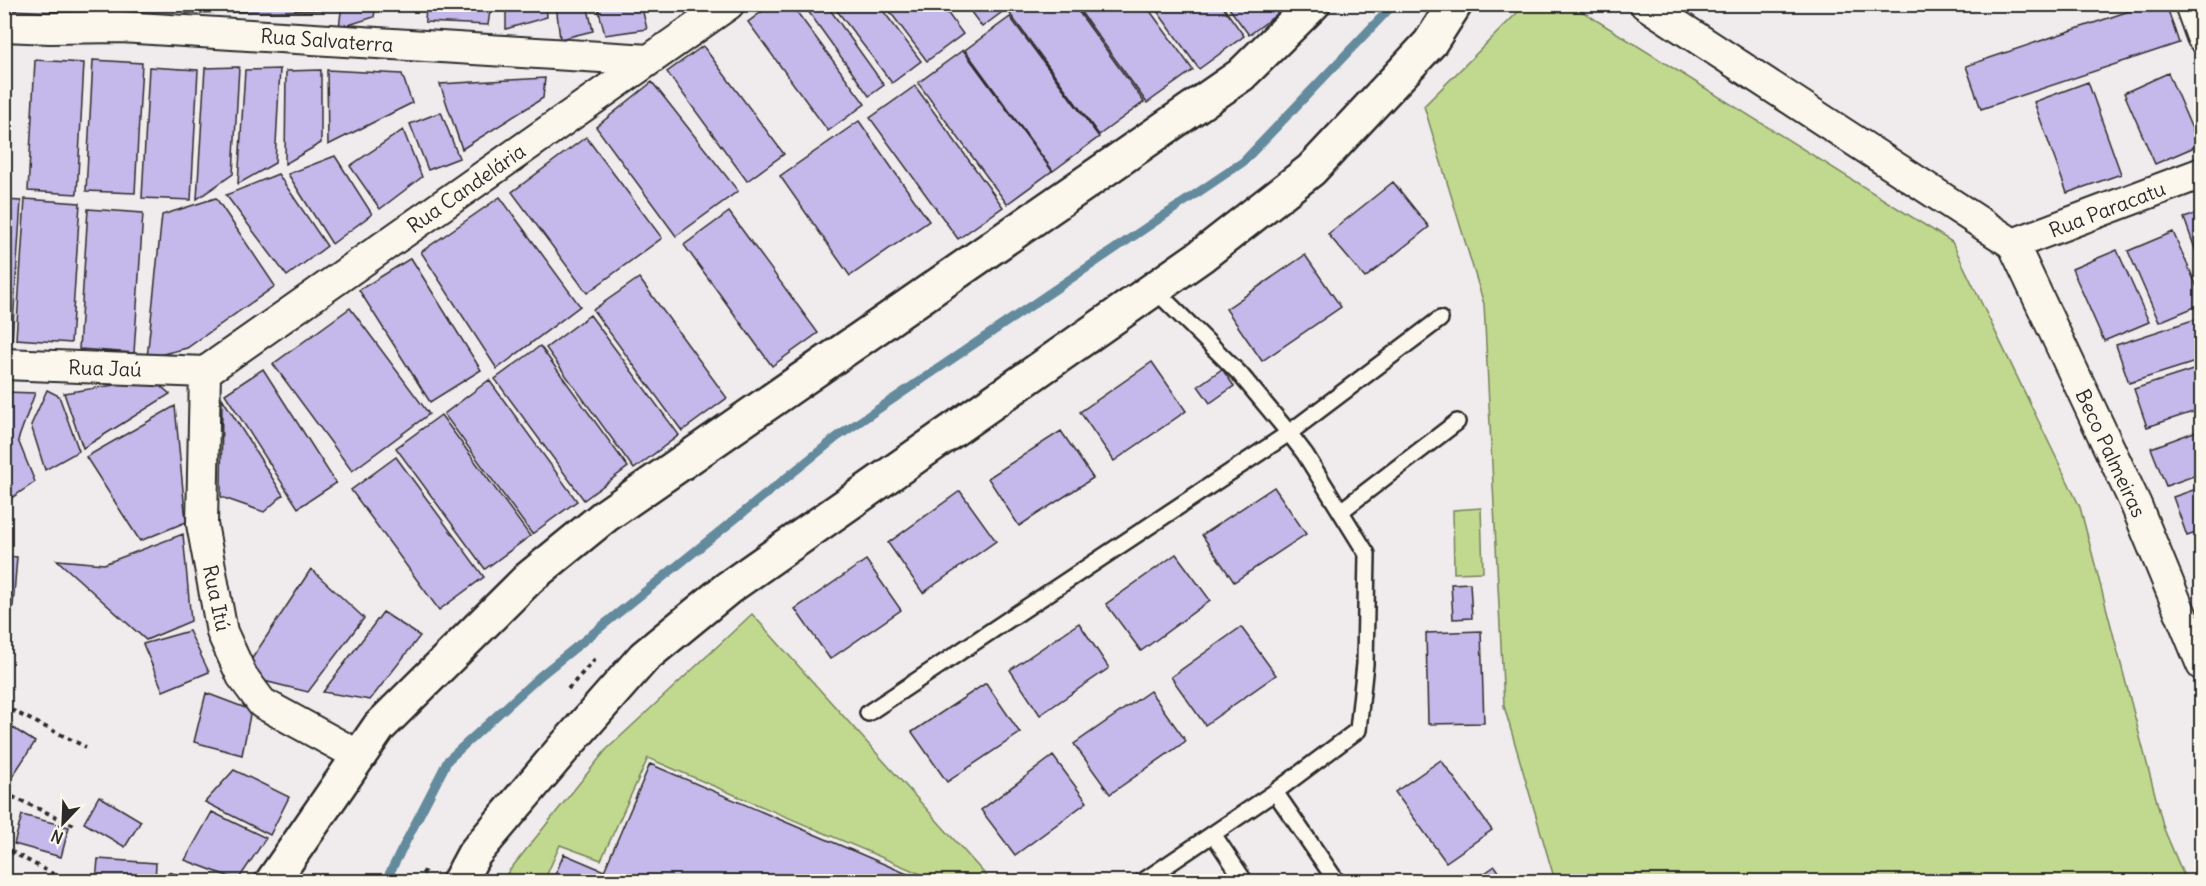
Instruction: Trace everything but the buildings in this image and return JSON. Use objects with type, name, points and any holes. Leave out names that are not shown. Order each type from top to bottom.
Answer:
[{"type":"main road","points":[[272,882],[379,727],[529,578],[605,516],[1241,75],[1313,4]]},
{"type":"main road","points":[[459,882],[474,854],[644,657],[728,588],[1201,256],[1311,170],[1430,43],[1455,4]]},
{"type":"street","points":[[121,27],[150,4]]},
{"type":"street","name":"Rua Candelária","points":[[205,372],[729,4]]},
{"type":"street","points":[[1645,4],[2013,244]]},
{"type":"street","points":[[2190,4],[2202,37]]},
{"type":"street","name":"Rua Salvaterra","points":[[4,26],[121,27],[649,60]]},
{"type":"street","name":"Rua Paracatu","points":[[2013,244],[2202,173]]},
{"type":"street","name":"Beco Palmeiras","points":[[2013,244],[2136,505],[2202,665]]},
{"type":"street","name":"Rua Jaú","points":[[4,364],[205,372]]},
{"type":"street","name":"Rua Itú","points":[[205,372],[202,524],[222,632],[242,676],[262,703],[359,756]]},
{"type":"lane","points":[[1142,882],[1275,792],[1358,730],[1365,664],[1368,554],[1305,454],[1289,433],[1240,374],[1154,289]]},
{"type":"lane","points":[[868,713],[1289,433],[1440,319]]},
{"type":"lane","points":[[1341,511],[1457,422]]},
{"type":"lane","points":[[1275,792],[1337,882]]},
{"type":"lane","points":[[1213,834],[1245,882]]},
{"type":"path","points":[[4,711],[6,708],[86,747]]},
{"type":"path","points":[[4,793],[74,825]]},
{"type":"path","points":[[4,845],[10,851],[68,882]]},
{"type":"green space","points":[[1525,5],[1572,5],[1952,242],[2080,507],[2164,829],[2186,881],[1555,881],[1504,706],[1484,304],[1424,106]]},
{"type":"green space","points":[[1481,508],[1483,572],[1454,573],[1453,510]]},
{"type":"green space","points":[[752,614],[991,881],[937,881],[648,758],[601,860],[560,845],[544,881],[501,881],[606,750]]},
{"type":"waterway","points":[[385,882],[448,760],[540,676],[837,437],[1243,162],[1394,4]]}]
